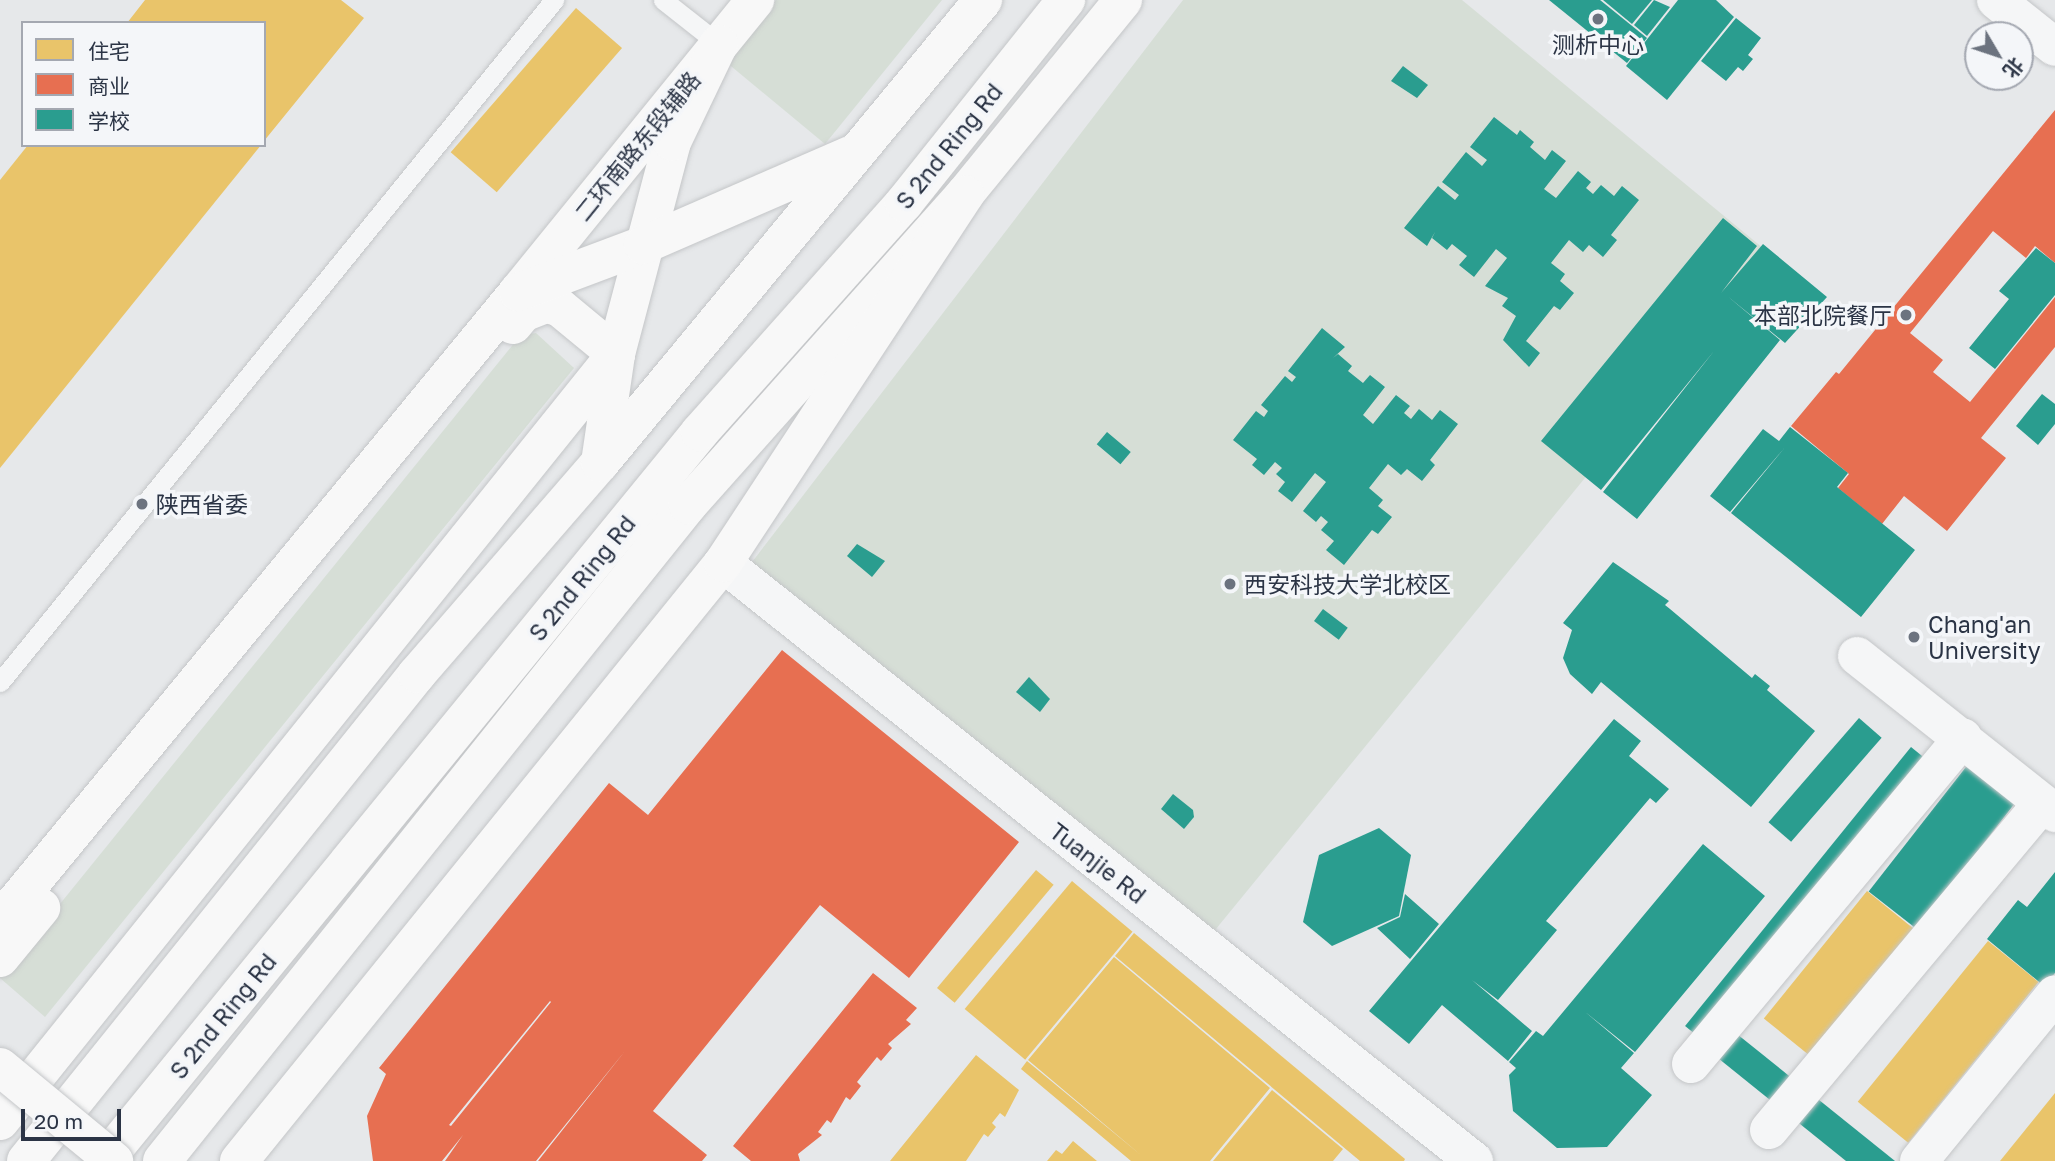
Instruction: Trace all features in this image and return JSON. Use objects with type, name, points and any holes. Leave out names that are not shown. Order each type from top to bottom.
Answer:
[{"type":"main road","name":"二环南路东段辅路","points":[[0,921],[755,0]]},
{"type":"main road","points":[[26,1161],[418,674],[600,463],[983,0]]},
{"type":"main road","name":"S 2nd Ring Rd","points":[[104,1161],[701,432],[904,203],[1066,0]]},
{"type":"main road","points":[[162,1161],[688,505],[965,194],[1123,0]]},
{"type":"main road","points":[[600,463],[616,354],[643,244],[672,142],[719,44]]},
{"type":"main road","points":[[518,292],[643,244],[859,151]]},
{"type":"main road","points":[[239,1161],[723,563],[965,194]]},
{"type":"main road","points":[[0,958],[523,313],[545,304],[559,307],[616,354]]},
{"type":"main road","points":[[0,1121],[616,354]]},
{"type":"main road","points":[[0,1067],[114,1161]]},
{"type":"street","points":[[1996,0],[2055,47]]},
{"type":"street","name":"Tuanjie Rd","points":[[723,563],[1474,1161]]},
{"type":"street","points":[[1769,1130],[2049,808],[1857,656]]},
{"type":"street","points":[[1691,1064],[1963,738]]},
{"type":"street","points":[[1919,1161],[2055,994]]},
{"type":"lane","points":[[0,682],[554,0]]},
{"type":"lane","points":[[663,0],[719,44]]},
{"type":"shaded area","points":[[776,0],[942,0],[825,144],[726,62]]},
{"type":"shaded area","name":"西安科技大学北校区","points":[[1183,0],[1462,0],[1769,253],[1202,946],[739,579]]},
{"type":"shaded area","points":[[536,333],[574,368],[45,1017],[0,978],[520,336]]},
{"type":"building: 住宅","points":[[145,0],[341,0],[364,18],[266,139],[266,21],[129,21]]},
{"type":"building: 住宅","points":[[576,8],[622,48],[497,192],[451,152]]},
{"type":"building: 住宅","points":[[26,147],[259,147],[0,468],[0,180]]},
{"type":"building: 住宅","points":[[1036,870],[1054,885],[955,1003],[937,988]]},
{"type":"building: 住宅","points":[[1072,881],[1133,932],[1025,1060],[965,1009]]},
{"type":"building: 住宅","points":[[1867,891],[1915,930],[1812,1057],[1764,1018]]},
{"type":"building: 住宅","points":[[1134,933],[1405,1159],[1404,1161],[1360,1161],[1115,956]]},
{"type":"building: 住宅","points":[[1988,941],[2039,982],[1908,1143],[1858,1102]]},
{"type":"building: 住宅","points":[[1114,957],[1270,1088],[1210,1161],[1131,1161],[1021,1069],[1027,1061],[1142,1156],[1028,1060]]},
{"type":"building: 住宅","points":[[976,1055],[1019,1090],[1005,1117],[1000,1113],[992,1123],[996,1127],[988,1137],[984,1134],[966,1161],[890,1161]]},
{"type":"building: 住宅","points":[[1272,1090],[1343,1149],[1333,1161],[1213,1161]]},
{"type":"building: 住宅","points":[[2055,1093],[2055,1161],[2000,1161]]},
{"type":"building: 住宅","points":[[1073,1141],[1097,1161],[1047,1161],[1056,1150],[1062,1154]]},
{"type":"building: 商业","name":"本部北院餐厅","points":[[2055,110],[2055,263],[2035,246],[2026,258],[1993,231],[1910,333],[1943,360],[1933,372],[1970,402],[2055,297],[2055,347],[1981,438],[2006,458],[1947,531],[1904,496],[1882,524],[1838,488],[1849,474],[1791,426],[1836,372],[1839,374]]},
{"type":"building: 商业","points":[[782,650],[1019,842],[909,978],[820,905],[653,1111],[707,1155],[702,1161],[538,1161],[625,1051],[536,1161],[445,1161],[463,1135],[442,1161],[373,1161],[367,1116],[386,1074],[379,1068],[609,783],[648,815]],"holes":[[[550,1001],[451,1126],[449,1125]]]},
{"type":"building: 商业","points":[[873,973],[917,1008],[906,1020],[911,1024],[888,1044],[892,1048],[881,1061],[877,1057],[857,1082],[861,1086],[850,1100],[846,1097],[831,1123],[827,1120],[818,1132],[822,1135],[798,1154],[800,1161],[751,1161],[733,1146]]},
{"type":"building: 学校","name":"测析中心","points":[[1549,0],[1600,0],[1647,38],[1627,63]]},
{"type":"building: 学校","points":[[1603,0],[1652,0],[1632,24]]},
{"type":"building: 学校","points":[[1654,0],[1670,7],[1647,36],[1634,25]]},
{"type":"building: 学校","points":[[1678,0],[1716,0],[1734,17],[1667,100],[1626,66]]},
{"type":"building: 学校","points":[[1736,18],[1761,38],[1748,55],[1753,59],[1743,71],[1738,67],[1726,81],[1701,61]]},
{"type":"building: 学校","points":[[1403,66],[1428,85],[1417,98],[1391,81]]},
{"type":"building: 学校","points":[[1494,117],[1517,135],[1520,130],[1534,142],[1530,147],[1545,160],[1552,150],[1566,161],[1544,189],[1556,198],[1578,171],[1591,182],[1586,188],[1593,194],[1601,185],[1614,196],[1622,186],[1639,200],[1611,235],[1617,240],[1603,257],[1589,245],[1583,252],[1569,240],[1551,263],[1565,274],[1560,281],[1574,293],[1560,310],[1554,306],[1526,341],[1540,353],[1529,367],[1503,340],[1516,316],[1502,306],[1508,298],[1485,286],[1507,258],[1496,249],[1474,277],[1459,265],[1467,256],[1452,244],[1447,250],[1432,238],[1435,232],[1427,246],[1404,228],[1438,186],[1455,200],[1459,195],[1442,182],[1466,152],[1482,166],[1487,160],[1470,147]]},
{"type":"building: 学校","points":[[1723,218],[1757,246],[1721,293],[1763,244],[1827,297],[1785,343],[1726,295],[1780,340],[1637,519],[1603,492],[1714,351],[1601,490],[1541,441]]},
{"type":"building: 学校","points":[[2036,248],[2055,263],[2055,295],[1995,369],[1969,348],[2009,299],[1999,291]]},
{"type":"building: 学校","points":[[1322,328],[1345,347],[1333,358],[1338,354],[1352,366],[1348,371],[1363,383],[1370,375],[1385,387],[1363,415],[1373,424],[1396,395],[1410,406],[1404,413],[1411,419],[1419,409],[1432,420],[1440,410],[1458,424],[1430,460],[1435,465],[1422,481],[1407,469],[1401,475],[1388,464],[1369,488],[1383,500],[1378,506],[1392,517],[1378,534],[1372,530],[1344,565],[1326,550],[1334,541],[1321,530],[1328,522],[1321,516],[1316,522],[1303,511],[1326,482],[1315,473],[1292,502],[1278,491],[1285,482],[1276,474],[1282,468],[1275,462],[1264,475],[1252,465],[1257,459],[1233,440],[1256,411],[1264,417],[1268,411],[1261,405],[1285,376],[1292,382],[1296,377],[1288,371]]},
{"type":"building: 学校","points":[[2042,394],[2055,404],[2055,424],[2038,445],[2016,426]]},
{"type":"building: 学校","points":[[1790,427],[1848,473],[1837,487],[1915,550],[1861,617],[1731,513],[1786,446],[1730,512],[1710,496],[1763,429],[1779,441]]},
{"type":"building: 学校","points":[[1107,432],[1131,452],[1120,464],[1097,444]]},
{"type":"building: 学校","points":[[857,544],[885,561],[872,577],[847,556]]},
{"type":"building: 学校","points":[[1613,562],[1669,601],[1665,605],[1752,678],[1755,674],[1770,686],[1767,690],[1815,731],[1751,807],[1601,682],[1592,694],[1570,674],[1563,658],[1572,630],[1563,623]]},
{"type":"building: 学校","points":[[1323,609],[1348,628],[1339,640],[1314,621]]},
{"type":"building: 学校","points":[[1029,677],[1050,699],[1040,712],[1016,692]]},
{"type":"building: 学校","points":[[1859,718],[1882,738],[1791,842],[1768,822]]},
{"type":"building: 学校","points":[[1614,719],[1641,741],[1629,756],[1669,789],[1656,803],[1650,798],[1546,921],[1557,930],[1498,1000],[1472,980],[1532,1031],[1508,1061],[1442,1005],[1409,1044],[1369,1011]]},
{"type":"building: 学校","points":[[1911,747],[1932,764],[1706,1043],[1685,1026]]},
{"type":"building: 学校","points":[[1969,763],[2017,801],[1917,929],[1869,891]]},
{"type":"building: 学校","points":[[1173,794],[1193,810],[1194,817],[1184,829],[1161,809]]},
{"type":"building: 学校","points":[[1379,828],[1411,855],[1399,916],[1332,946],[1303,922],[1319,855]]},
{"type":"building: 学校","points":[[1703,844],[1765,896],[1635,1052],[1584,1011],[1634,1053],[1621,1068],[1652,1095],[1607,1147],[1557,1148],[1513,1111],[1509,1075],[1516,1068],[1509,1062],[1536,1031],[1543,1036]]},
{"type":"building: 学校","points":[[2055,872],[2055,973],[2044,986],[1987,939],[2018,900],[2027,907]]},
{"type":"building: 学校","points":[[1405,894],[1439,924],[1410,959],[1377,928],[1400,917]]},
{"type":"building: 学校","points":[[1727,1026],[1895,1161],[1846,1161],[1708,1050]]},
{"type":"place","name":"测析中心","points":[[1598,19]]},
{"type":"place","name":"本部北院餐厅","points":[[1906,315]]},
{"type":"place","name":"陕西省委","points":[[142,504]]},
{"type":"place","name":"西安科技大学北校区","points":[[1230,584]]},
{"type":"place","name":"Chang'an University","points":[[1914,637]]}]
